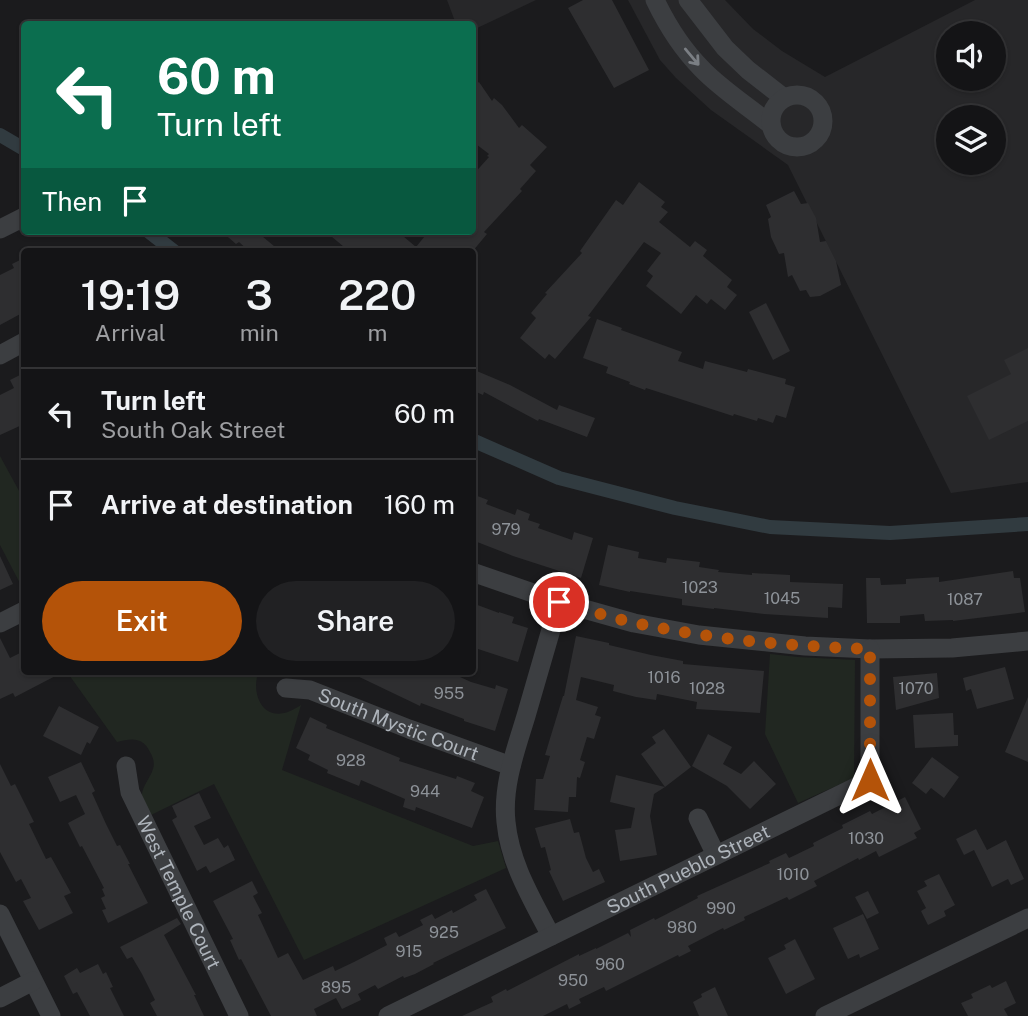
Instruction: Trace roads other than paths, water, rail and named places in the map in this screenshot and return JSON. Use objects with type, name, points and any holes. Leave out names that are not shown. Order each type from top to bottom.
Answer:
[{"type":"street","points":[[655,0],[681,45],[702,69],[771,125]]},
{"type":"street","points":[[688,0],[724,48],[784,98]]},
{"type":"street","points":[[792,95],[801,95],[816,102],[823,115],[821,134],[812,143],[801,148],[790,147],[778,139],[771,125],[774,109],[784,98],[792,95]]},
{"type":"street","points":[[0,229],[21,218]]},
{"type":"street","points":[[0,355],[21,344]]},
{"type":"street","points":[[476,573],[559,602],[634,623],[699,635],[805,646],[870,649],[952,649],[1028,641]]},
{"type":"street","points":[[551,936],[513,859],[505,803],[511,766],[559,602]]},
{"type":"street","points":[[0,623],[21,612]]},
{"type":"street","name":"South Pueblo Street","points":[[388,1016],[870,780],[870,649]]},
{"type":"street","name":"South Mystic Court","points":[[286,688],[310,690],[511,766]]},
{"type":"street","name":"West Temple Court","points":[[127,766],[130,792],[239,1016]]},
{"type":"street","points":[[698,818],[716,855]]},
{"type":"street","points":[[0,914],[51,1016]]},
{"type":"street","points":[[825,1016],[1028,918]]},
{"type":"street","points":[[0,998],[33,981]]},
{"type":"waterway","points":[[0,135],[21,147]]},
{"type":"waterway","points":[[153,235],[170,248]]},
{"type":"waterway","points":[[476,442],[559,478],[675,508],[770,527],[890,533],[1028,524]]}]
